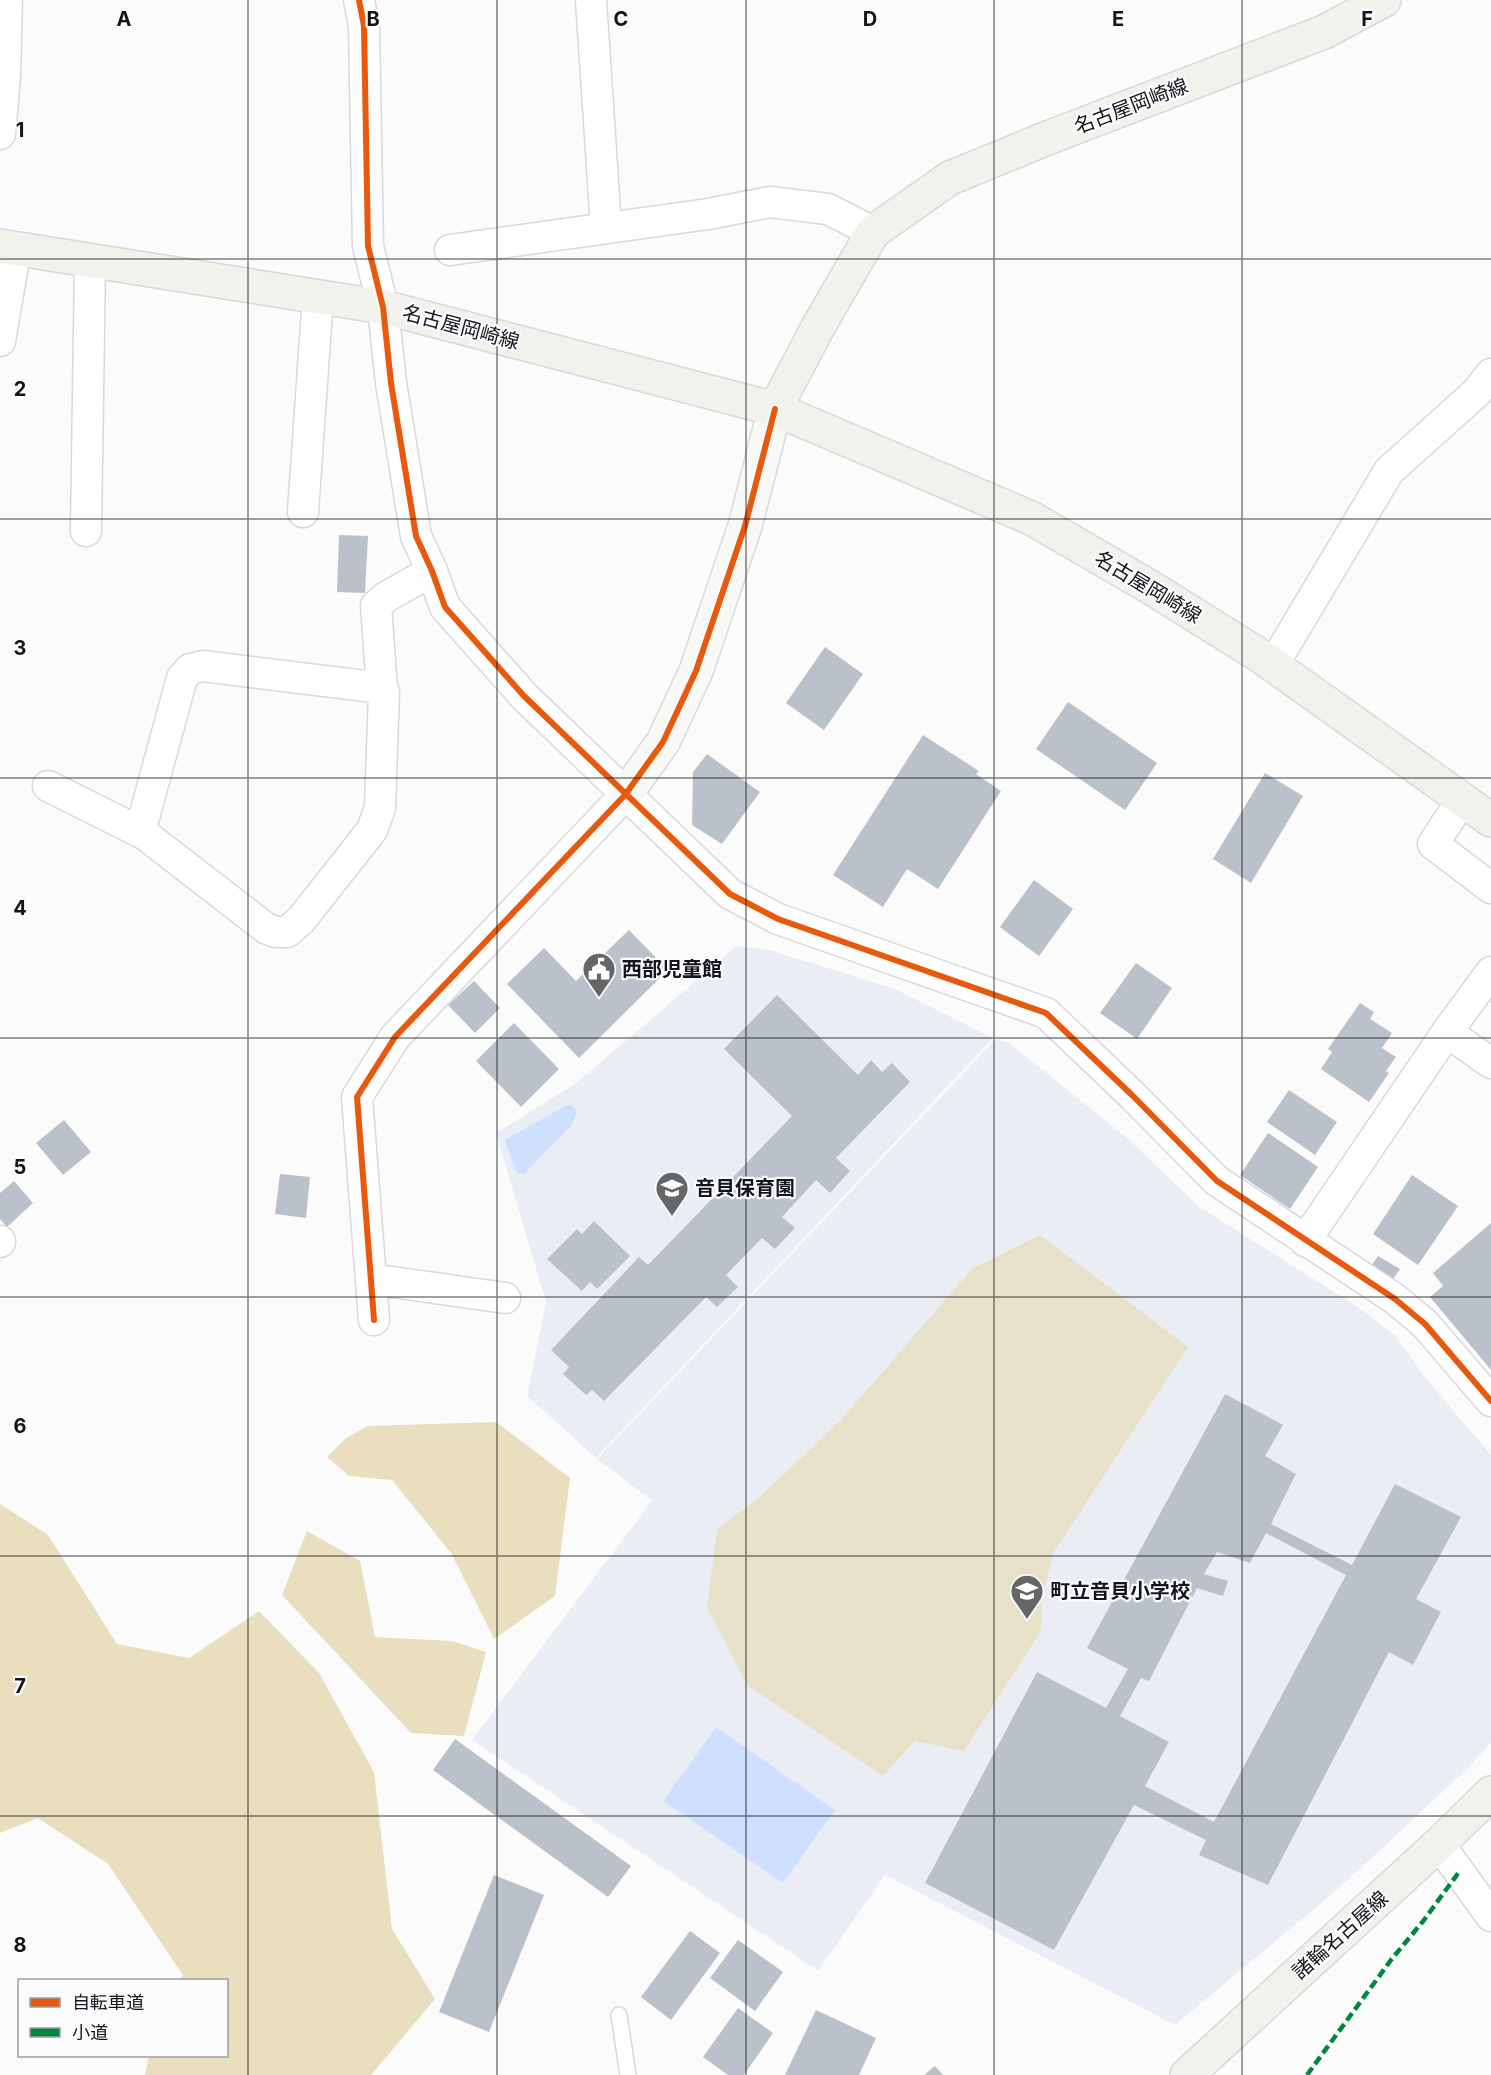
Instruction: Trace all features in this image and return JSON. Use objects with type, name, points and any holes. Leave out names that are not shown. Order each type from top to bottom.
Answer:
[{"type":"main road","name":"名古屋岡崎線","points":[[775,409],[818,327],[873,232],[950,178],[1050,137],[1324,32],[1370,3]]},
{"type":"main road","name":"名古屋岡崎線","points":[[8,247],[383,307],[775,409],[1031,518],[1150,587],[1273,665],[1491,820]]},
{"type":"main road","name":"諸輪名古屋線","points":[[1187,2075],[1439,1844],[1491,1793]]},
{"type":"street","points":[[0,134],[5,77],[7,0]]},
{"type":"street","points":[[359,0],[364,26],[368,246],[383,307],[392,383],[416,536],[445,607],[524,696],[730,894],[778,919],[1046,1013],[1217,1181],[1395,1299],[1425,1324],[1491,1401]]},
{"type":"street","points":[[591,0],[606,227]]},
{"type":"street","points":[[450,250],[708,214],[770,202],[828,209],[873,232]]},
{"type":"street","points":[[0,341],[8,247]]},
{"type":"street","points":[[86,531],[90,260]]},
{"type":"street","points":[[303,512],[318,296]]},
{"type":"street","points":[[1273,665],[1389,471],[1476,393],[1491,374]]},
{"type":"street","points":[[374,1320],[357,1097],[395,1036],[625,795],[663,742],[696,671],[745,526],[775,409]]},
{"type":"street","points":[[48,786],[140,832],[267,929],[287,932],[301,920],[372,830],[380,808],[384,692],[376,606],[386,597],[432,571]]},
{"type":"street","points":[[140,832],[182,678],[190,669],[203,666],[382,688]]},
{"type":"street","points":[[1462,800],[1432,844],[1491,888]]},
{"type":"street","points":[[1305,1241],[1447,1032],[1491,972]]},
{"type":"street","points":[[1447,1032],[1491,1063]]},
{"type":"street","points":[[371,1279],[505,1298]]},
{"type":"street","points":[[1439,1844],[1491,1916]]},
{"type":"lane","points":[[619,2015],[628,2075]]},
{"type":"shaded area","name":"音貝保育園","points":[[737,946],[770,950],[895,989],[993,1038],[596,1458],[527,1396],[546,1302],[496,1133],[575,1084]]},
{"type":"shaded area","name":"町立音貝小学校","points":[[996,1039],[1009,1043],[1126,1137],[1198,1206],[1355,1305],[1395,1335],[1424,1376],[1491,1455],[1491,1743],[1464,1772],[1338,1889],[1175,2025],[885,1875],[818,1971],[472,1740],[652,1501],[597,1459]]},
{"type":"shaded area","points":[[1040,1235],[1188,1347],[1054,1552],[1042,1597],[1041,1631],[964,1751],[915,1741],[883,1776],[747,1685],[707,1607],[717,1529],[760,1497],[841,1420],[972,1269]]},
{"type":"shaded area","points":[[496,1422],[570,1478],[555,1596],[494,1639],[451,1553],[392,1480],[349,1476],[327,1457],[346,1438],[368,1426]]},
{"type":"shaded area","points":[[0,1504],[48,1535],[117,1644],[189,1658],[259,1611],[319,1673],[374,1772],[392,1929],[435,1999],[371,2075],[145,2075],[149,2057],[228,2057],[228,1979],[181,1979],[183,1975],[108,1864],[38,1818],[0,1833]]},
{"type":"shaded area","points":[[307,1531],[360,1561],[375,1637],[452,1641],[486,1652],[464,1736],[411,1733],[282,1595]]},
{"type":"water","points":[[567,1105],[572,1105],[577,1111],[572,1125],[524,1174],[519,1174],[505,1142],[506,1139]]},
{"type":"water","points":[[716,1727],[835,1810],[783,1883],[663,1801]]},
{"type":"building","points":[[339,535],[368,536],[365,593],[337,592]]},
{"type":"building","points":[[825,647],[863,674],[824,730],[786,703]]},
{"type":"building","points":[[1068,702],[1157,763],[1125,810],[1036,749]]},
{"type":"building","points":[[923,735],[979,771],[976,774],[1001,791],[938,889],[907,869],[883,907],[833,875]]},
{"type":"building","points":[[707,754],[760,792],[722,844],[692,825],[693,772]]},
{"type":"building","points":[[1265,773],[1303,796],[1251,883],[1213,859]]},
{"type":"building","points":[[1034,880],[1073,909],[1039,956],[1000,927]]},
{"type":"building","points":[[629,930],[668,970],[579,1058],[507,984],[544,948],[576,981]]},
{"type":"building","points":[[1136,963],[1172,988],[1137,1039],[1100,1013]]},
{"type":"building","points":[[474,981],[500,1008],[475,1033],[448,1005]]},
{"type":"building","points":[[777,995],[858,1075],[871,1060],[882,1072],[892,1063],[910,1082],[836,1158],[850,1171],[830,1193],[816,1180],[782,1217],[795,1228],[775,1249],[762,1238],[726,1275],[738,1287],[717,1307],[706,1297],[604,1401],[592,1390],[586,1395],[563,1374],[569,1367],[551,1350],[639,1257],[648,1265],[792,1116],[724,1049]]},
{"type":"building","points":[[1360,1003],[1374,1012],[1370,1019],[1392,1033],[1382,1048],[1396,1057],[1386,1071],[1389,1073],[1369,1102],[1321,1069],[1332,1052],[1328,1049]]},
{"type":"building","points":[[514,1023],[559,1069],[521,1107],[476,1061]]},
{"type":"building","points":[[1289,1090],[1337,1122],[1315,1155],[1267,1122]]},
{"type":"building","points":[[64,1120],[91,1152],[63,1175],[36,1143]]},
{"type":"building","points":[[1268,1133],[1318,1167],[1290,1209],[1240,1175]]},
{"type":"building","points":[[280,1174],[310,1177],[306,1218],[275,1214]]},
{"type":"building","points":[[1412,1175],[1458,1206],[1418,1265],[1373,1234]]},
{"type":"building","points":[[14,1181],[33,1203],[7,1227],[0,1219],[0,1193]]},
{"type":"building","points":[[594,1221],[630,1256],[597,1289],[590,1282],[582,1291],[547,1259],[577,1229],[582,1234]]},
{"type":"building","points":[[1491,1223],[1491,1370],[1430,1297],[1443,1286],[1433,1273]]},
{"type":"building","points":[[1378,1256],[1400,1269],[1393,1279],[1371,1266]]},
{"type":"building","points":[[1225,1394],[1283,1425],[1265,1456],[1296,1474],[1271,1524],[1352,1565],[1395,1484],[1461,1517],[1416,1599],[1441,1612],[1413,1665],[1389,1652],[1268,1885],[1199,1855],[1206,1840],[1134,1805],[1054,1950],[925,1883],[1037,1672],[1106,1708],[1128,1669],[1087,1648]],"holes":[[[1266,1533],[1346,1575],[1214,1822],[1145,1786],[1169,1742],[1120,1716],[1141,1678],[1149,1681],[1197,1588],[1223,1596],[1228,1581],[1204,1574],[1217,1552],[1250,1563]]]},
{"type":"building","points":[[455,1739],[631,1866],[608,1897],[433,1770]]},
{"type":"building","points":[[494,1875],[544,1895],[489,2032],[439,2012]]},
{"type":"building","points":[[690,1931],[720,1953],[671,2020],[641,1997]]},
{"type":"building","points":[[738,1940],[783,1972],[755,2011],[710,1978]]},
{"type":"building","points":[[738,2008],[773,2033],[744,2075],[728,2075],[703,2057]]},
{"type":"building","points":[[816,2010],[876,2038],[859,2075],[785,2075]]},
{"type":"building","points":[[935,2066],[943,2075],[924,2075]]},
{"type":"marked path","points":[[1307,2075],[1459,1872]]},
{"type":"cycle path","points":[[359,0],[364,26],[368,246],[383,307],[391,383],[416,536],[445,607],[524,696],[730,894],[778,919],[1046,1013],[1217,1181],[1395,1299],[1425,1324],[1491,1401]]},
{"type":"cycle path","points":[[374,1320],[357,1097],[395,1037],[625,795],[663,742],[696,671],[745,526],[775,409]]},
{"type":"place","name":"西部児童館","points":[[599,998]]},
{"type":"place","name":"音貝保育園","points":[[672,1217]]},
{"type":"place","name":"町立音貝小学校","points":[[1027,1620]]}]
